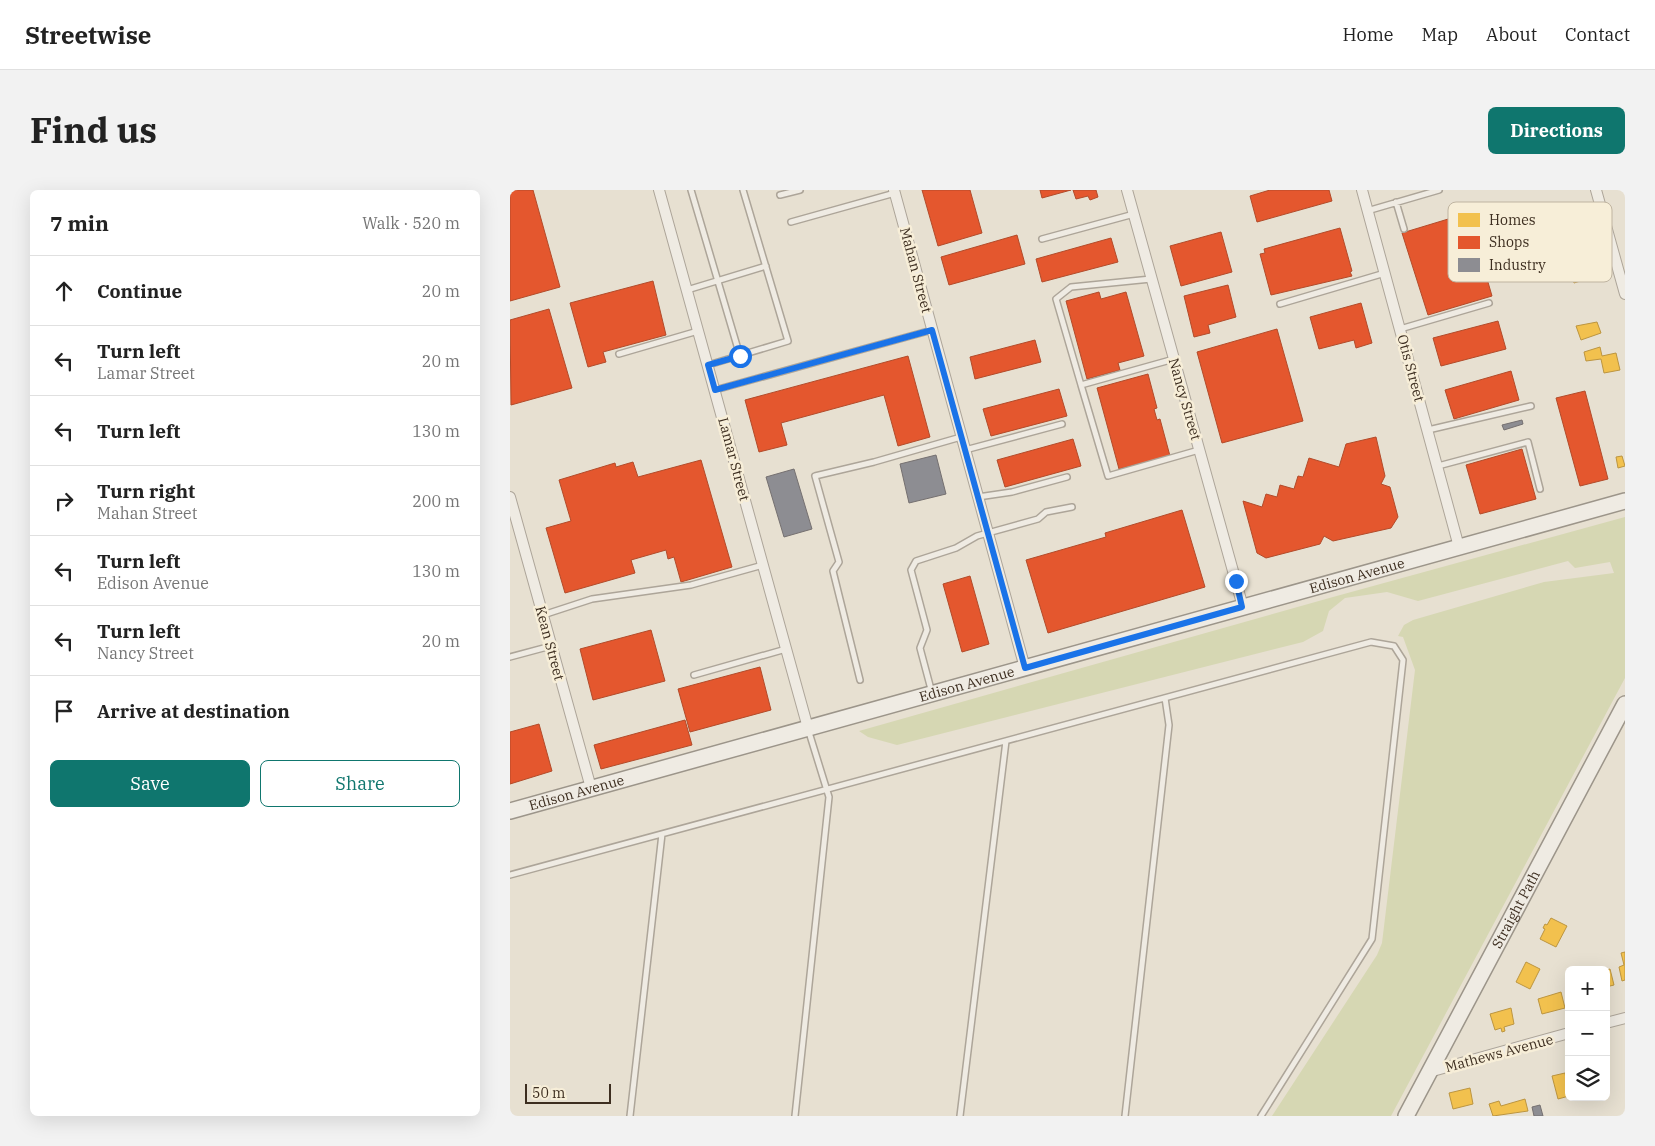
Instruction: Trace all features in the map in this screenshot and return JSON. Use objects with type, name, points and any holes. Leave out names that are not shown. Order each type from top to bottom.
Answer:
[{"type":"street","name":"Lamar Street","points":[[659,190],[808,728]]},
{"type":"street","name":"Nancy Street","points":[[1127,190],[1242,607]]},
{"type":"street","name":"Otis Street","points":[[1362,190],[1459,547]]},
{"type":"street","name":"Mahan Street","points":[[894,192],[1025,668]]},
{"type":"street","points":[[1612,247],[1625,294]]},
{"type":"street","name":"Kean Street","points":[[510,497],[591,788]]},
{"type":"street","name":"Edison Avenue","points":[[510,811],[1625,501]]},
{"type":"street","name":"Straight Path","points":[[1406,1116],[1623,712]]},
{"type":"street","points":[[1610,1022],[1625,1018]]},
{"type":"street","name":"Mathews Avenue","points":[[1429,1072],[1565,1035]]},
{"type":"lane","points":[[691,190],[740,356]]},
{"type":"lane","points":[[708,365],[788,341],[743,190]]},
{"type":"lane","points":[[780,195],[800,190]]},
{"type":"lane","points":[[1367,211],[1439,190]]},
{"type":"lane","points":[[791,222],[894,192]]},
{"type":"lane","points":[[1396,202],[1404,229]]},
{"type":"lane","points":[[1042,239],[1134,214]]},
{"type":"lane","points":[[687,290],[766,266]]},
{"type":"lane","points":[[1280,304],[1385,274]]},
{"type":"lane","points":[[1152,279],[1071,287],[1056,299],[1108,476],[1200,450]]},
{"type":"lane","points":[[1400,329],[1489,304]]},
{"type":"lane","points":[[715,390],[932,330]]},
{"type":"lane","points":[[619,354],[698,331]]},
{"type":"lane","points":[[1081,385],[1174,358]]},
{"type":"lane","points":[[1428,430],[1531,406]]},
{"type":"lane","points":[[965,450],[1062,424]]},
{"type":"lane","points":[[860,680],[833,571],[840,562],[815,476],[874,462],[962,436]]},
{"type":"lane","points":[[1438,466],[1528,442],[1540,489]]},
{"type":"lane","points":[[978,497],[1012,492],[1067,477]]},
{"type":"lane","points":[[932,694],[920,648],[927,630],[911,570],[916,561],[956,548],[977,536],[1038,519],[1046,512],[1072,508]]},
{"type":"lane","points":[[542,615],[592,599],[690,585],[763,565]]},
{"type":"lane","points":[[510,875],[1371,642],[1394,646],[1403,660],[1372,939],[1261,1116]]},
{"type":"lane","points":[[510,657],[551,646]]},
{"type":"lane","points":[[694,675],[786,649]]},
{"type":"lane","points":[[1125,1116],[1170,725],[1165,698]]},
{"type":"lane","points":[[795,1116],[829,797],[808,728]]},
{"type":"lane","points":[[960,1116],[1006,741]]},
{"type":"lane","points":[[630,1116],[662,834]]},
{"type":"green space","points":[[1625,517],[1625,678],[1391,1116],[1272,1116],[1377,955],[1382,943],[1415,670],[1403,637],[1398,636],[1404,625],[1413,620],[1544,582],[1614,573],[1610,562],[1575,568],[1568,561],[1418,601],[1387,592],[1345,598],[1329,611],[1323,631],[1303,642],[897,745],[868,737],[859,731],[1333,597]]},
{"type":"building: Homes","points":[[1597,322],[1601,333],[1581,340],[1576,326]]},
{"type":"building: Homes","points":[[1600,347],[1602,356],[1616,353],[1620,370],[1604,373],[1601,359],[1586,361],[1584,352]]},
{"type":"building: Homes","points":[[1622,456],[1625,466],[1618,468],[1616,457]]},
{"type":"building: Homes","points":[[1551,918],[1567,926],[1556,947],[1540,939],[1545,929],[1543,928],[1545,924],[1547,925]]},
{"type":"building: Homes","points":[[1625,952],[1625,980],[1622,981],[1619,967],[1624,965],[1621,953]]},
{"type":"building: Homes","points":[[1526,962],[1540,969],[1530,989],[1516,982]]},
{"type":"building: Homes","points":[[1610,969],[1614,985],[1610,986]]},
{"type":"building: Homes","points":[[1561,992],[1565,1008],[1542,1014],[1538,999]]},
{"type":"building: Homes","points":[[1511,1008],[1514,1024],[1504,1027],[1505,1031],[1502,1032],[1501,1028],[1495,1030],[1490,1014]]},
{"type":"building: Homes","points":[[1565,1073],[1565,1097],[1558,1099],[1552,1076]]},
{"type":"building: Homes","points":[[1470,1088],[1473,1104],[1453,1109],[1449,1093]]},
{"type":"building: Homes","points":[[1525,1099],[1528,1111],[1493,1116],[1489,1104],[1499,1101],[1501,1106]]},
{"type":"building: Shops","points":[[510,190],[533,190],[560,287],[510,301]]},
{"type":"building: Shops","points":[[922,190],[970,190],[982,233],[938,246]]},
{"type":"building: Shops","points":[[1040,190],[1071,190],[1042,198]]},
{"type":"building: Shops","points":[[1073,190],[1096,190],[1098,197],[1090,200],[1088,196],[1076,199]]},
{"type":"building: Shops","points":[[1270,190],[1329,190],[1332,201],[1257,222],[1250,196]]},
{"type":"building: Shops","points":[[1448,219],[1448,282],[1488,282],[1492,296],[1428,315],[1402,233]]},
{"type":"building: Shops","points":[[1340,228],[1352,276],[1271,295],[1260,254],[1265,253],[1264,249]]},
{"type":"building: Shops","points":[[1221,232],[1232,272],[1181,286],[1170,246]]},
{"type":"building: Shops","points":[[1017,235],[1025,264],[949,285],[941,257]]},
{"type":"building: Shops","points":[[1111,238],[1118,262],[1042,282],[1036,259]]},
{"type":"building: Shops","points":[[653,281],[666,335],[603,352],[606,362],[588,367],[570,303]]},
{"type":"building: Shops","points":[[1228,285],[1236,317],[1208,325],[1210,333],[1194,337],[1184,296]]},
{"type":"building: Shops","points":[[1099,292],[1101,299],[1126,292],[1144,356],[1118,363],[1120,370],[1087,379],[1066,301]]},
{"type":"building: Shops","points":[[1361,303],[1372,343],[1356,348],[1354,340],[1319,349],[1310,317]]},
{"type":"building: Shops","points":[[549,309],[572,388],[511,405],[510,320]]},
{"type":"building: Shops","points":[[1498,321],[1506,349],[1441,366],[1433,338]]},
{"type":"building: Shops","points":[[1277,329],[1303,421],[1222,443],[1197,352]]},
{"type":"building: Shops","points":[[1035,340],[1041,362],[975,379],[970,357]]},
{"type":"building: Shops","points":[[908,356],[930,437],[898,446],[884,395],[781,423],[787,445],[759,452],[745,400]]},
{"type":"building: Shops","points":[[1511,371],[1519,400],[1454,419],[1445,390]]},
{"type":"building: Shops","points":[[1148,374],[1157,408],[1154,409],[1157,420],[1160,419],[1170,456],[1119,469],[1097,388]]},
{"type":"building: Shops","points":[[1059,389],[1067,416],[991,436],[983,409]]},
{"type":"building: Shops","points":[[1585,391],[1608,479],[1580,486],[1556,398]]},
{"type":"building: Shops","points":[[1376,437],[1385,476],[1381,484],[1390,487],[1398,517],[1391,528],[1333,541],[1324,536],[1320,544],[1266,558],[1257,553],[1243,501],[1262,507],[1266,494],[1277,497],[1280,485],[1294,489],[1298,476],[1303,477],[1309,458],[1339,467],[1346,444]]},
{"type":"building: Shops","points":[[1073,439],[1081,466],[1005,487],[997,460]]},
{"type":"building: Shops","points":[[1522,449],[1536,499],[1480,514],[1466,465]]},
{"type":"building: Shops","points":[[701,460],[732,567],[681,582],[674,557],[668,559],[666,550],[631,560],[635,573],[565,593],[546,528],[571,521],[559,480],[615,463],[616,467],[633,462],[638,477]]},
{"type":"building: Shops","points":[[1182,510],[1205,587],[1048,633],[1026,560],[1106,537],[1105,533]]},
{"type":"building: Shops","points":[[970,576],[989,644],[962,652],[943,584]]},
{"type":"building: Shops","points":[[651,630],[665,681],[593,700],[580,649]]},
{"type":"building: Shops","points":[[760,667],[771,710],[690,732],[678,689]]},
{"type":"building: Shops","points":[[685,720],[692,745],[601,769],[594,745]]},
{"type":"building: Shops","points":[[539,724],[552,771],[510,784],[510,732]]},
{"type":"building: Industry","points":[[1522,420],[1523,424],[1504,430],[1502,425]]},
{"type":"building: Industry","points":[[936,455],[946,494],[909,503],[900,464]]},
{"type":"building: Industry","points":[[794,469],[812,529],[784,537],[766,477]]},
{"type":"building: Industry","points":[[1540,1105],[1543,1116],[1534,1116],[1532,1107]]},
{"type":"route","points":[[740,356],[708,365],[715,390],[932,330],[1025,668],[1242,607],[1236,581]]}]
